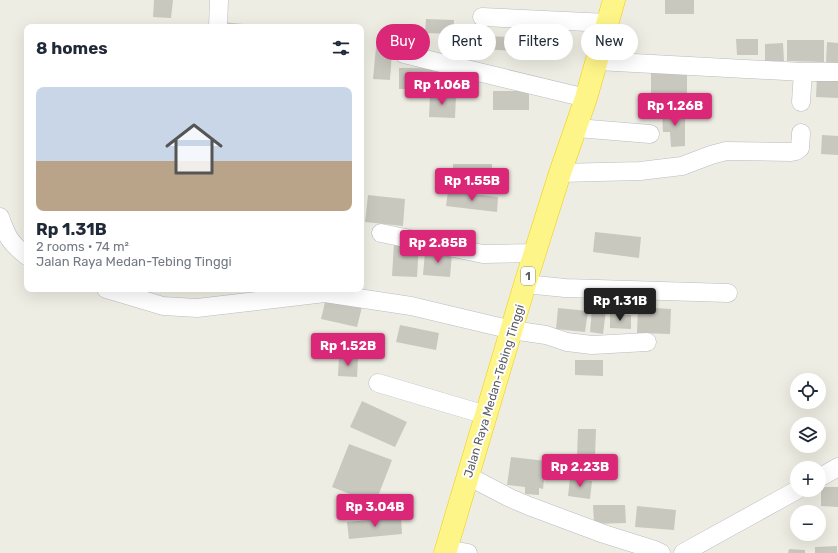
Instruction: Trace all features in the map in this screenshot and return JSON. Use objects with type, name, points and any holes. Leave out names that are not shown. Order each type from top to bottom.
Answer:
[{"type":"highway","name":"Jalan Raya Medan-Tebing Tinggi","points":[[608,23],[614,0]]},
{"type":"highway","name":"Jalan Raya Medan-Tebing Tinggi","points":[[445,551],[525,284],[560,173],[577,128],[597,60]]},
{"type":"street","points":[[218,24],[219,0]]},
{"type":"street","points":[[482,17],[608,23]]},
{"type":"street","points":[[429,60],[586,98]]},
{"type":"street","points":[[597,60],[803,72],[838,72]]},
{"type":"street","points":[[802,102],[803,72]]},
{"type":"street","points":[[577,128],[650,134]]},
{"type":"street","points":[[560,173],[640,171],[682,166],[711,154],[726,151],[791,152],[800,148],[801,134]]},
{"type":"street","points":[[0,217],[6,234],[13,245],[24,254]]},
{"type":"street","points":[[381,233],[483,254],[536,253]]},
{"type":"street","points":[[525,284],[565,288],[728,293]]},
{"type":"street","points":[[116,292],[163,306],[197,308],[325,293],[411,306],[512,330],[546,335],[567,342],[592,345],[647,342]]},
{"type":"street","points":[[378,383],[486,415]]},
{"type":"street","points":[[826,474],[838,467]]},
{"type":"street","points":[[468,476],[510,498],[529,506],[654,552]]},
{"type":"street","points":[[683,553],[790,494]]},
{"type":"street","points":[[445,551],[468,553]]},
{"type":"building","points":[[154,0],[173,0],[171,18],[153,17]]},
{"type":"building","points":[[665,0],[694,0],[694,14],[665,14]]},
{"type":"building","points":[[426,19],[454,20],[454,24],[438,24],[438,33],[430,33],[430,24],[426,24]]},
{"type":"building","points":[[222,22],[244,24],[222,24]]},
{"type":"building","points":[[496,36],[504,37],[504,50],[496,50]]},
{"type":"building","points":[[736,39],[758,39],[758,55],[737,55]]},
{"type":"building","points":[[787,40],[824,40],[824,62],[787,61]]},
{"type":"building","points":[[827,42],[838,43],[838,63],[826,62]]},
{"type":"building","points":[[783,43],[784,61],[765,61],[765,44]]},
{"type":"building","points":[[376,48],[376,60],[391,60],[390,80],[373,79]]},
{"type":"building","points":[[456,67],[457,88],[399,89],[399,68]]},
{"type":"building","points":[[651,70],[687,70],[687,101],[651,101]]},
{"type":"building","points":[[817,76],[838,77],[838,98],[816,97]]},
{"type":"building","points":[[493,91],[529,91],[529,110],[493,110]]},
{"type":"building","points":[[430,95],[456,96],[455,118],[429,117]]},
{"type":"building","points":[[662,111],[685,111],[685,146],[671,147],[670,132],[663,132]]},
{"type":"building","points":[[822,135],[838,136],[838,155],[821,154]]},
{"type":"building","points":[[453,164],[492,164],[492,191],[453,190]]},
{"type":"building","points":[[448,191],[498,197],[497,212],[446,206]]},
{"type":"building","points":[[368,195],[405,199],[403,226],[365,222]]},
{"type":"building","points":[[595,232],[641,237],[639,258],[593,252]]},
{"type":"building","points":[[394,243],[419,244],[417,277],[392,276]]},
{"type":"building","points":[[425,252],[452,254],[450,277],[423,275]]},
{"type":"building","points":[[326,298],[362,307],[357,327],[321,319]]},
{"type":"building","points":[[638,307],[671,309],[670,334],[637,333]]},
{"type":"building","points":[[558,308],[588,311],[585,332],[556,329]]},
{"type":"building","points":[[592,309],[606,310],[603,334],[590,332]]},
{"type":"building","points":[[610,314],[631,315],[631,329],[610,328]]},
{"type":"building","points":[[400,325],[439,333],[436,350],[396,342]]},
{"type":"building","points":[[339,357],[358,358],[357,377],[338,376]]},
{"type":"building","points":[[575,360],[603,360],[603,376],[575,375]]},
{"type":"building","points":[[362,401],[407,422],[395,447],[350,427]]},
{"type":"building","points":[[578,429],[596,429],[595,457],[577,457]]},
{"type":"building","points":[[349,444],[392,460],[375,504],[332,487]]},
{"type":"building","points":[[511,457],[546,461],[543,489],[539,488],[539,495],[525,494],[525,487],[507,485]]},
{"type":"building","points":[[570,478],[592,481],[590,499],[568,496]]},
{"type":"building","points":[[826,487],[838,487],[838,507],[821,505],[821,497],[826,497]]},
{"type":"building","points":[[593,505],[625,505],[626,523],[594,524]]},
{"type":"building","points":[[637,506],[676,510],[674,530],[635,527]]},
{"type":"building","points":[[401,517],[402,534],[349,539],[347,522]]},
{"type":"building","points":[[837,546],[837,553],[815,553],[815,547]]},
{"type":"building","points":[[789,549],[805,550],[805,553],[788,553]]}]
